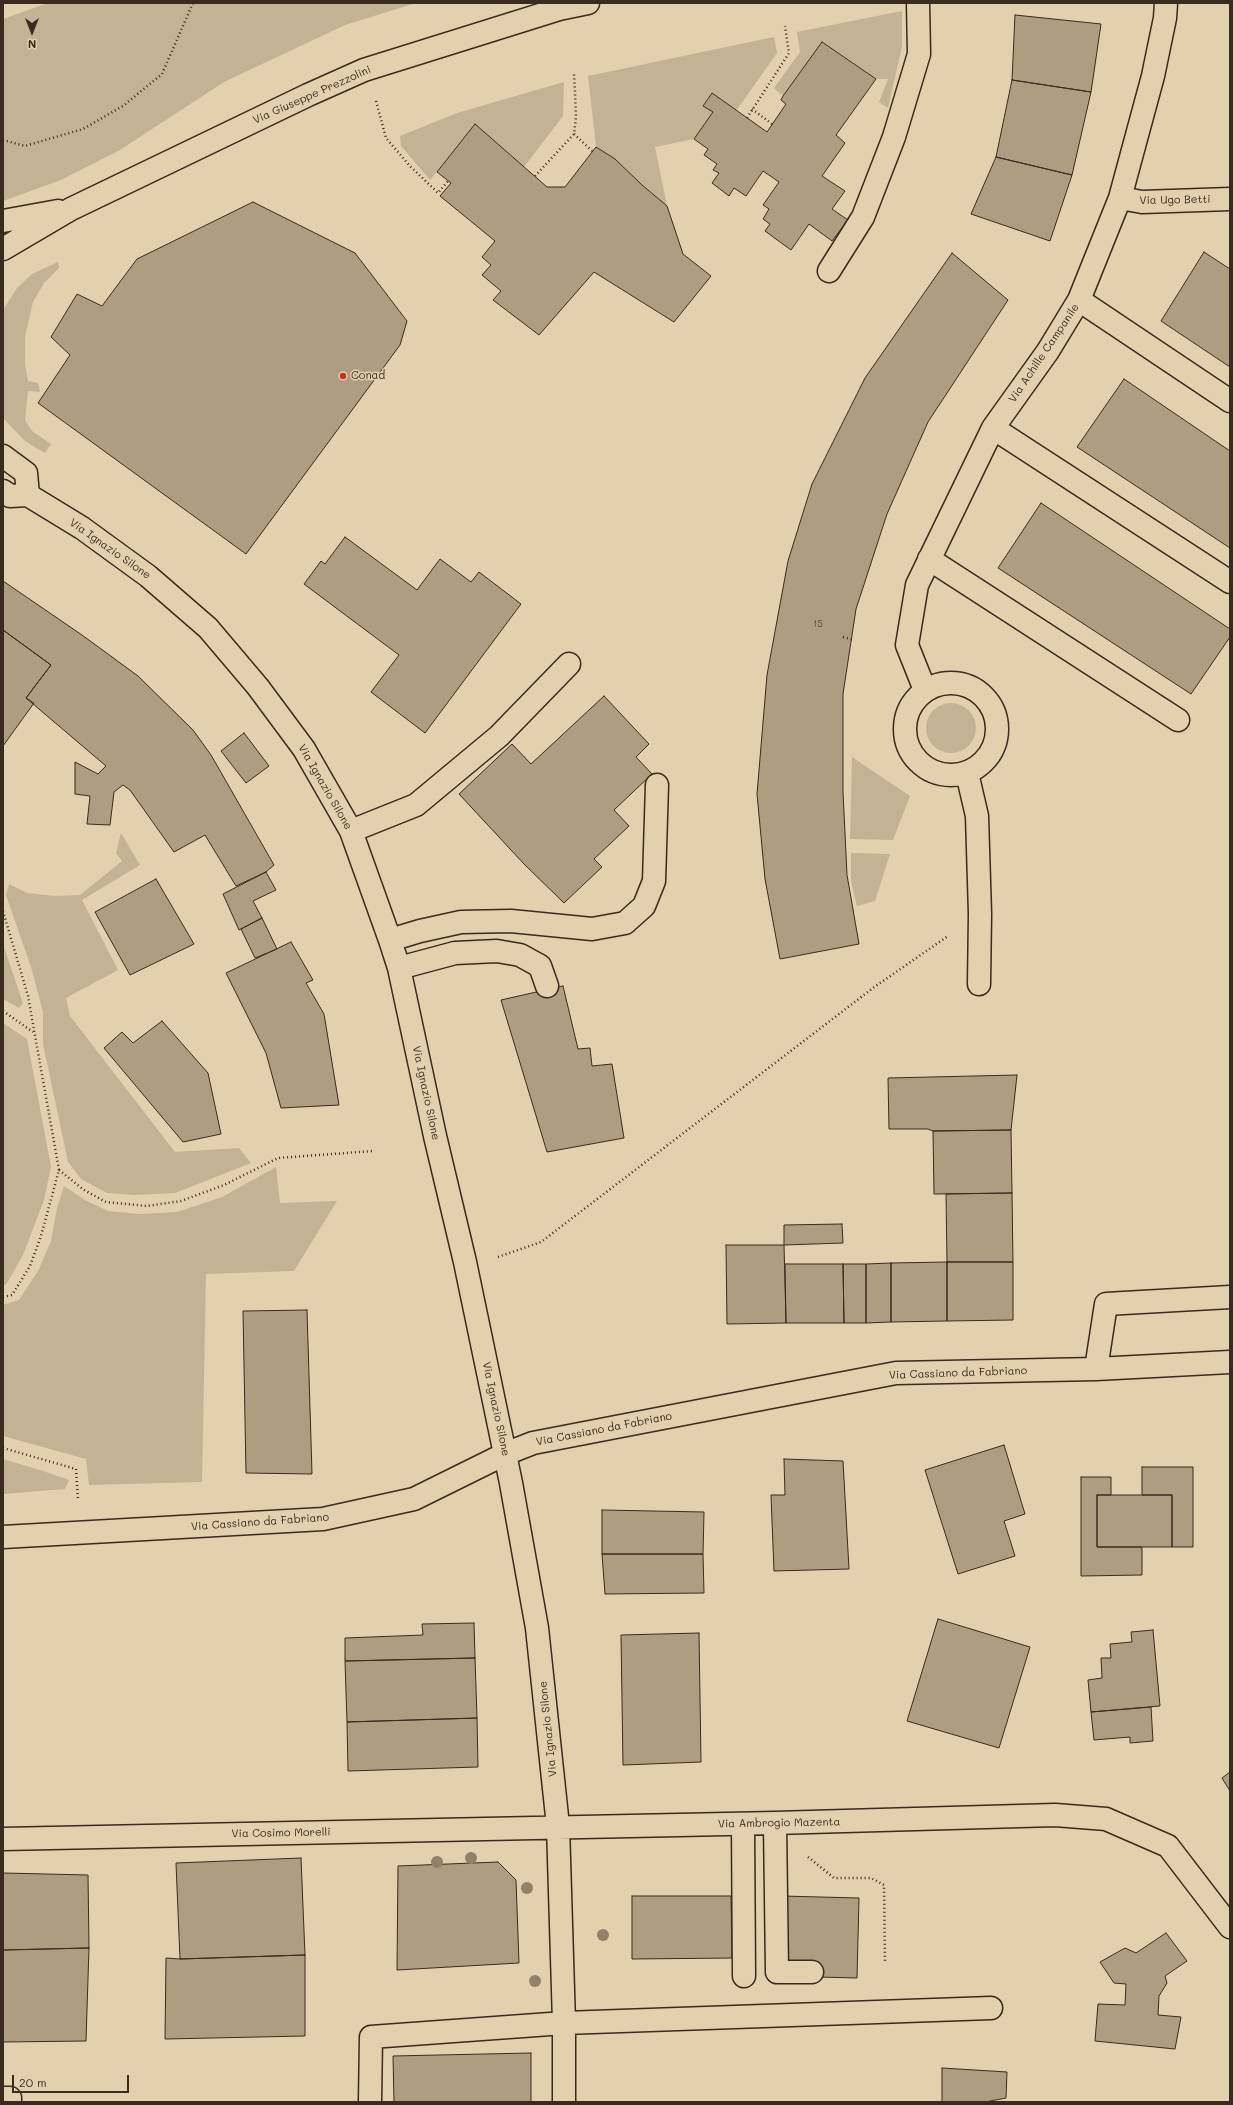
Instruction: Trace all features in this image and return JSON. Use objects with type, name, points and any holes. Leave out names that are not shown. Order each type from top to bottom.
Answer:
[{"type":"street","name":"Via Giuseppe Prezzolini","points":[[71,209],[308,94],[364,70],[559,9],[588,3]]},
{"type":"street","points":[[829,271],[863,217],[894,137],[919,54],[918,3]]},
{"type":"street","name":"Via Achille Campanile","points":[[925,690],[907,645],[917,585],[993,428],[1048,351],[1080,300],[1120,198],[1153,76],[1165,18],[1166,3]]},
{"type":"street","name":"Via Ugo Betti","points":[[1120,198],[1142,202],[1230,199]]},
{"type":"street","points":[[3,221],[71,209]]},
{"type":"street","points":[[3,249],[71,209]]},
{"type":"street","points":[[1080,300],[1230,401]]},
{"type":"street","points":[[993,428],[1230,582]]},
{"type":"street","points":[[3,456],[26,473],[28,495],[10,496],[3,491]]},
{"type":"street","name":"Via Ignazio Silone","points":[[28,495],[82,528],[148,576],[208,628],[258,686],[304,750],[351,831],[399,968],[435,1136],[466,1262],[505,1454],[537,1628],[558,1826]]},
{"type":"street","points":[[929,559],[1178,720]]},
{"type":"street","points":[[351,831],[416,805],[499,736],[569,664]]},
{"type":"street","points":[[942,683],[960,683],[976,689],[989,701],[997,716],[998,734],[993,751],[982,764],[967,774],[950,776],[933,772],[919,763],[909,750],[904,733],[906,717],[914,701],[925,690],[942,683]]},
{"type":"street","points":[[967,774],[977,816],[980,914],[979,984]]},
{"type":"street","points":[[390,940],[420,931],[461,922],[510,922],[592,929],[625,923],[644,906],[654,881],[657,785]]},
{"type":"street","points":[[399,968],[455,953],[497,951],[520,955],[540,966],[548,986]]},
{"type":"street","points":[[1096,1369],[1106,1304],[1230,1297]]},
{"type":"street","name":"Via Cassiano da Fabriano","points":[[3,1537],[323,1519],[414,1498],[505,1454],[533,1443],[896,1373],[1096,1369],[1230,1362]]},
{"type":"street","name":"Via Ambrogio Mazenta","points":[[558,1826],[743,1824],[1055,1815],[1106,1819],[1168,1846],[1230,1927]]},
{"type":"street","points":[[775,1823],[777,1972],[812,1972]]},
{"type":"street","points":[[743,1824],[744,1976]]},
{"type":"street","points":[[558,1826],[564,2023],[564,2102]]},
{"type":"street","name":"Via Cosimo Morelli","points":[[3,1839],[558,1826]]},
{"type":"street","points":[[370,2102],[371,2037],[564,2023],[991,2008]]},
{"type":"street","points":[[3,2098],[10,2098],[10,2102]]},
{"type":"path","points":[[3,140],[25,146],[83,129],[123,106],[162,74],[193,3]]},
{"type":"path","points":[[747,118],[789,53],[785,26]]},
{"type":"path","points":[[535,176],[574,134],[576,117],[574,72]]},
{"type":"path","points":[[374,96],[386,138],[405,160],[438,192],[448,181]]},
{"type":"path","points":[[752,110],[772,124]]},
{"type":"path","points":[[574,134],[592,151]]},
{"type":"path","points":[[843,636],[854,640]]},
{"type":"path","points":[[3,911],[28,996],[33,1032],[59,1170],[41,1236],[30,1266],[12,1295],[3,1297]]},
{"type":"path","points":[[466,1262],[502,1256],[541,1242],[873,988],[980,914]]},
{"type":"path","points":[[3,1011],[33,1032]]},
{"type":"path","points":[[59,1170],[84,1190],[106,1202],[147,1206],[181,1201],[224,1185],[278,1158],[374,1151]]},
{"type":"path","points":[[3,1448],[76,1469],[79,1533]]},
{"type":"path","points":[[805,1854],[834,1878],[871,1878],[884,1885],[885,1963]]},
{"type":"shaded area","points":[[48,3],[416,3],[345,25],[224,82],[120,150],[61,180],[3,201],[3,19]]},
{"type":"shaded area","points":[[902,11],[902,47],[888,108],[879,102],[888,79],[876,79],[822,42],[783,96],[774,88],[800,52],[797,32]]},
{"type":"shaded area","points":[[774,37],[777,53],[736,111],[711,93],[703,106],[713,112],[694,139],[655,147],[667,206],[615,159],[596,147],[588,76]]},
{"type":"shaded area","points":[[564,82],[563,116],[524,167],[475,125],[430,180],[401,146],[400,136],[457,113]]},
{"type":"shaded area","points":[[58,262],[59,268],[44,283],[33,302],[25,337],[25,364],[28,381],[38,383],[40,392],[28,391],[25,420],[32,431],[51,444],[45,453],[25,441],[3,418],[3,310],[17,288],[32,274]]},
{"type":"shaded area","points":[[946,703],[956,703],[969,710],[976,723],[976,733],[969,746],[956,753],[946,753],[937,749],[930,742],[926,733],[926,723],[930,714],[937,707]]},
{"type":"shaded area","points":[[852,757],[910,796],[893,840],[850,839]]},
{"type":"shaded area","points":[[121,833],[140,865],[82,900],[118,970],[66,998],[70,1016],[175,1152],[239,1148],[251,1163],[175,1193],[135,1195],[107,1193],[81,1179],[68,1162],[43,1044],[43,1012],[31,967],[6,895],[9,884],[27,893],[55,896],[80,895],[122,861],[116,853]]},
{"type":"shaded area","points":[[851,853],[890,854],[875,901],[857,906],[851,881]]},
{"type":"shaded area","points":[[3,944],[23,1003],[19,1008],[3,999]]},
{"type":"shaded area","points":[[3,1023],[27,1039],[51,1167],[44,1200],[23,1255],[7,1283],[3,1286]]},
{"type":"shaded area","points":[[276,1167],[280,1203],[337,1201],[294,1271],[206,1274],[202,1482],[89,1485],[86,1459],[3,1436],[3,1305],[19,1300],[38,1271],[51,1241],[57,1208],[64,1186],[85,1200],[108,1211],[139,1214],[177,1212],[222,1197]]},
{"type":"shaded area","points":[[3,1459],[69,1480],[65,1489],[3,1494]]},
{"type":"building","points":[[1015,15],[1101,24],[1091,92],[1012,80]]},
{"type":"building","points":[[822,42],[876,79],[836,135],[845,143],[822,176],[845,191],[832,209],[848,220],[832,241],[809,224],[791,250],[765,231],[770,224],[763,219],[769,209],[763,205],[779,182],[763,171],[746,196],[734,188],[729,196],[712,183],[719,173],[713,170],[717,164],[704,155],[708,149],[694,139],[713,112],[703,106],[712,93],[767,132],[786,104],[781,100],[783,96]]},
{"type":"building","points":[[1012,80],[1091,92],[1072,175],[996,157]]},
{"type":"building","points":[[475,124],[547,187],[565,187],[596,147],[615,159],[667,206],[683,254],[711,276],[674,322],[594,272],[539,335],[493,300],[501,291],[482,275],[491,265],[482,257],[495,241],[440,196],[451,183],[437,172]]},
{"type":"building","points":[[996,157],[1072,175],[1050,241],[971,214]]},
{"type":"building","points":[[253,202],[355,253],[407,321],[400,345],[246,554],[38,403],[70,355],[51,337],[77,294],[102,306],[137,259]]},
{"type":"building","points":[[1204,252],[1230,269],[1230,367],[1161,321]]},
{"type":"building","points":[[952,253],[1008,300],[928,422],[887,514],[856,609],[843,694],[843,792],[847,875],[859,944],[780,959],[765,879],[757,794],[767,675],[788,561],[812,484],[865,378]]},
{"type":"building","points":[[1124,379],[1230,451],[1230,548],[1077,447]]},
{"type":"building","points":[[1041,503],[1230,629],[1230,637],[1191,694],[998,568]]},
{"type":"building","points":[[345,537],[417,590],[440,559],[471,582],[479,572],[521,604],[425,733],[371,692],[399,655],[304,584],[321,561],[325,564]]},
{"type":"building","points":[[3,581],[82,635],[138,676],[193,730],[211,755],[274,865],[266,872],[236,886],[205,835],[174,852],[130,790],[123,785],[114,792],[110,825],[87,824],[90,796],[75,794],[75,762],[98,774],[106,766],[26,698],[51,665],[3,630]]},
{"type":"building","points":[[3,630],[51,665],[26,698],[34,703],[3,746]]},
{"type":"building","points":[[604,696],[649,744],[636,757],[652,774],[614,810],[629,826],[594,859],[602,867],[564,903],[524,864],[459,794],[512,744],[531,764]]},
{"type":"building","points":[[244,733],[269,766],[246,783],[221,751]]},
{"type":"building","points":[[266,872],[276,890],[253,901],[262,918],[239,930],[223,894]]},
{"type":"building","points":[[156,879],[194,944],[130,975],[95,912]]},
{"type":"building","points":[[262,918],[277,949],[255,958],[241,929]]},
{"type":"building","points":[[291,942],[313,980],[306,983],[324,1014],[339,1105],[281,1108],[266,1053],[226,973]]},
{"type":"building","points":[[563,986],[578,1049],[590,1048],[592,1066],[612,1064],[624,1138],[547,1152],[501,1000]]},
{"type":"building","points":[[162,1021],[208,1073],[221,1134],[183,1142],[104,1048],[122,1032],[133,1043]]},
{"type":"building","points":[[1017,1075],[1011,1130],[933,1131],[928,1129],[889,1129],[888,1078]]},
{"type":"building","points":[[1011,1130],[1012,1193],[934,1194],[933,1131]]},
{"type":"building","points":[[1012,1193],[1013,1262],[947,1262],[946,1194]]},
{"type":"building","points":[[842,1224],[843,1243],[784,1245],[784,1225]]},
{"type":"building","points":[[726,1245],[784,1245],[786,1323],[727,1324]]},
{"type":"building","points":[[947,1262],[1013,1262],[1013,1320],[947,1321]]},
{"type":"building","points":[[947,1262],[947,1321],[891,1322],[891,1263]]},
{"type":"building","points":[[891,1263],[891,1322],[866,1323],[866,1264]]},
{"type":"building","points":[[785,1264],[843,1264],[844,1323],[786,1323]]},
{"type":"building","points":[[843,1264],[866,1264],[866,1323],[844,1323]]},
{"type":"building","points":[[307,1310],[312,1474],[246,1473],[243,1311]]},
{"type":"building","points":[[1004,1445],[1025,1514],[1004,1521],[1015,1556],[958,1574],[925,1470]]},
{"type":"building","points":[[784,1459],[843,1461],[849,1569],[774,1571],[771,1495],[785,1495]]},
{"type":"building","points":[[1142,1467],[1193,1467],[1193,1547],[1172,1547],[1172,1495],[1142,1495]]},
{"type":"building","points":[[1081,1477],[1111,1477],[1111,1495],[1097,1495],[1097,1547],[1142,1547],[1142,1575],[1081,1576]]},
{"type":"building","points":[[1097,1495],[1172,1495],[1172,1547],[1097,1547]]},
{"type":"building","points":[[602,1510],[704,1512],[703,1554],[602,1554]]},
{"type":"building","points":[[602,1554],[703,1554],[704,1593],[605,1594]]},
{"type":"building","points":[[938,1619],[1030,1647],[999,1748],[907,1721]]},
{"type":"building","points":[[474,1623],[475,1658],[345,1661],[345,1638],[423,1635],[422,1624]]},
{"type":"building","points":[[1153,1630],[1160,1706],[1091,1712],[1088,1680],[1102,1678],[1101,1658],[1111,1658],[1110,1644],[1132,1642],[1131,1632]]},
{"type":"building","points":[[699,1633],[701,1762],[623,1765],[621,1635]]},
{"type":"building","points":[[475,1658],[477,1718],[347,1722],[345,1661]]},
{"type":"building","points":[[1151,1707],[1153,1741],[1130,1743],[1130,1737],[1094,1740],[1091,1712]]},
{"type":"building","points":[[477,1718],[478,1767],[348,1771],[347,1722]]},
{"type":"building","points":[[1230,1772],[1230,1791],[1222,1778]]},
{"type":"building","points":[[301,1858],[305,1955],[180,1959],[176,1863]]},
{"type":"building","points":[[498,1862],[516,1880],[519,1963],[397,1970],[398,1866]]},
{"type":"building","points":[[3,1873],[88,1875],[89,1948],[3,1950]]},
{"type":"building","points":[[632,1896],[731,1896],[732,1958],[632,1959]]},
{"type":"building","points":[[781,1896],[859,1898],[857,1978],[818,1977],[780,1965]]},
{"type":"building","points":[[1166,1933],[1187,1961],[1165,1976],[1167,1983],[1159,1996],[1158,2015],[1181,2017],[1175,2049],[1095,2041],[1098,2004],[1125,2005],[1126,1984],[1114,1983],[1100,1962],[1125,1948],[1136,1953]]},
{"type":"building","points":[[89,1948],[86,2041],[3,2042],[3,1950]]},
{"type":"building","points":[[305,1955],[305,2036],[165,2039],[166,1958],[180,1959]]},
{"type":"building","points":[[531,2053],[531,2102],[394,2102],[393,2056]]},
{"type":"building","points":[[942,2068],[1007,2072],[1006,2098],[985,2102],[942,2102]]},
{"type":"place","name":"Conad","points":[[343,376]]}]
